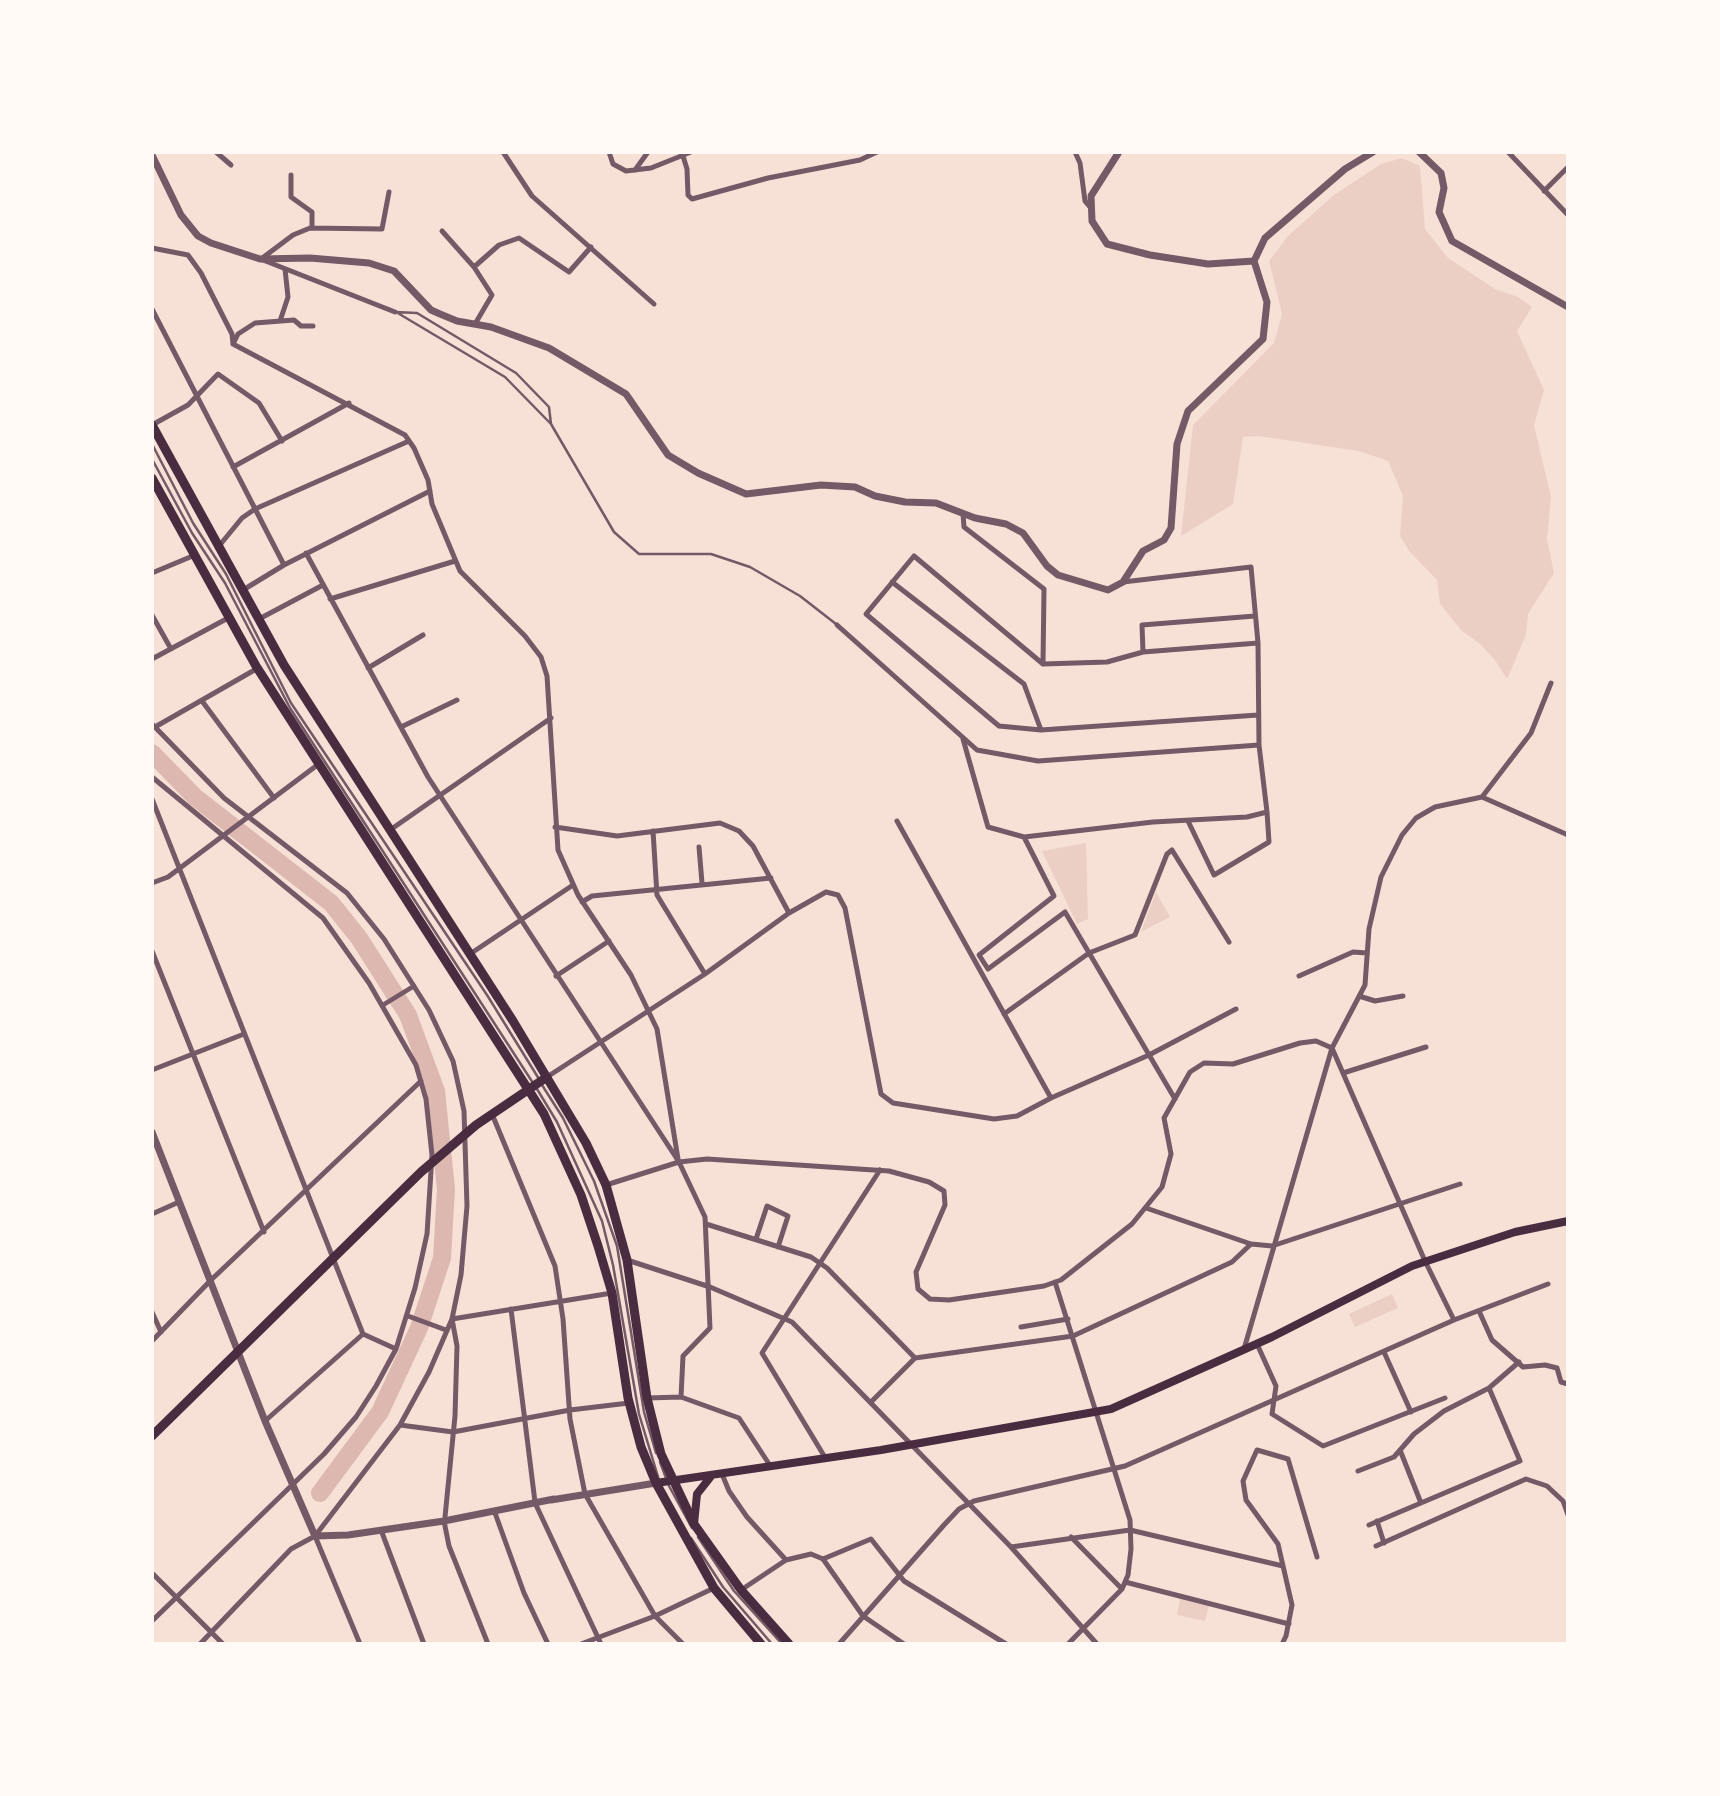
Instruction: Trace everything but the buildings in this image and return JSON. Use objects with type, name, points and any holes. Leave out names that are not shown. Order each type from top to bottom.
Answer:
[{"type":"main road","points":[[152,425],[284,665],[470,954],[538,1084],[544,1114],[581,1195],[612,1293],[629,1403],[641,1447],[741,1590],[789,1644]]},
{"type":"main road","points":[[152,478],[258,668],[320,764],[538,1084],[586,1143],[606,1185],[627,1260],[647,1398],[664,1482],[714,1588],[761,1644]]},
{"type":"main road","points":[[152,1436],[421,1172],[476,1125],[538,1084]]},
{"type":"main road","points":[[664,1482],[912,1445],[1097,1413],[1257,1344],[1424,1261],[1514,1232],[1568,1221]]},
{"type":"main road","points":[[694,1524],[697,1494],[712,1475]]},
{"type":"street","points":[[216,152],[231,164]]},
{"type":"street","points":[[503,152],[532,195],[654,304]]},
{"type":"street","points":[[609,152],[613,164],[626,171],[651,168],[691,152]]},
{"type":"street","points":[[635,170],[648,152]]},
{"type":"street","points":[[682,156],[687,169],[688,195],[692,199],[768,177],[860,160],[877,152]]},
{"type":"street","points":[[1075,152],[1080,163],[1085,201],[1091,208]]},
{"type":"street","points":[[1119,152],[1091,196],[1092,221],[1107,244],[1150,255],[1208,264],[1254,261]]},
{"type":"street","points":[[1123,582],[1143,551],[1164,540],[1171,528],[1177,444],[1188,411],[1263,339],[1267,302],[1254,261],[1265,237],[1345,169],[1374,152]]},
{"type":"street","points":[[1419,152],[1441,173],[1444,187],[1439,212],[1452,240],[1568,307]]},
{"type":"street","points":[[1508,152],[1568,215]]},
{"type":"street","points":[[152,155],[181,215],[198,236],[395,312]]},
{"type":"street","points":[[1544,191],[1568,167]]},
{"type":"street","points":[[291,175],[291,197],[312,212],[312,228]]},
{"type":"street","points":[[260,259],[293,235],[312,228],[382,229],[388,192]]},
{"type":"street","points":[[442,231],[474,267],[492,295],[475,324]]},
{"type":"street","points":[[474,267],[499,245],[519,238],[569,272],[591,247]]},
{"type":"street","points":[[152,248],[188,255],[232,334],[233,344]]},
{"type":"street","points":[[260,259],[310,258],[383,266],[394,271],[431,310],[457,321],[475,324],[549,348],[626,394],[667,455],[746,494],[821,485],[855,487],[895,500],[936,503],[1006,524],[1023,533],[1047,566],[1058,575],[1108,590],[1123,582],[1251,566],[1258,643],[1259,745],[1269,842],[1214,875],[1188,821]]},
{"type":"street","points":[[280,321],[288,297],[285,269]]},
{"type":"street","points":[[152,309],[284,565]]},
{"type":"street","points":[[233,344],[238,334],[255,323],[294,320],[301,326],[313,326]]},
{"type":"street","points":[[233,344],[349,402],[405,435],[410,441],[460,571],[525,636],[541,657],[547,676],[551,718],[558,849],[582,902],[631,975],[657,1030],[678,1162]]},
{"type":"street","points":[[152,425],[198,397],[218,374],[259,403],[282,440]]},
{"type":"street","points":[[233,467],[349,402]]},
{"type":"street","points":[[219,547],[242,518],[255,509],[410,441]]},
{"type":"street","points":[[243,590],[306,553],[430,491]]},
{"type":"street","points":[[963,513],[964,527],[1044,589],[1043,664]]},
{"type":"street","points":[[306,553],[440,795],[678,1162],[706,1224],[710,1328],[683,1356],[681,1397]]},
{"type":"street","points":[[152,573],[195,555]]},
{"type":"street","points":[[1258,643],[1143,652],[1107,662],[1043,664],[914,556],[866,614],[999,726],[1041,730],[1258,715]]},
{"type":"street","points":[[330,598],[455,561]]},
{"type":"street","points":[[891,582],[1024,684],[1041,730]]},
{"type":"street","points":[[259,619],[323,585]]},
{"type":"street","points":[[152,615],[171,649]]},
{"type":"street","points":[[1143,652],[1142,625],[1255,616]]},
{"type":"street","points":[[152,659],[230,617]]},
{"type":"street","points":[[837,625],[977,750],[1038,761],[1259,745]]},
{"type":"street","points":[[368,668],[423,635]]},
{"type":"street","points":[[258,668],[154,725],[224,798],[347,893],[384,939],[414,986],[453,1060],[464,1111],[467,1206],[461,1275],[452,1319],[429,1372],[400,1425],[315,1536]]},
{"type":"street","points":[[1482,797],[1531,733],[1551,684]]},
{"type":"street","points":[[401,727],[457,700]]},
{"type":"street","points":[[202,701],[274,798]]},
{"type":"street","points":[[390,830],[551,718]]},
{"type":"street","points":[[963,739],[988,827],[1024,837],[1247,817],[1268,812]]},
{"type":"street","points":[[152,883],[179,869],[320,764]]},
{"type":"street","points":[[152,777],[323,918],[383,1005],[416,1065],[421,1081],[432,1155],[427,1234],[408,1315],[396,1349],[356,1417],[324,1454],[178,1599],[152,1621]]},
{"type":"street","points":[[1244,1349],[1332,1048],[1365,985],[1369,929],[1381,877],[1402,835],[1416,818],[1435,807],[1482,797],[1568,835]]},
{"type":"street","points":[[152,799],[363,1334],[396,1349]]},
{"type":"street","points":[[897,821],[1051,1098]]},
{"type":"street","points":[[555,827],[602,836],[720,823],[739,831],[753,846],[789,913]]},
{"type":"street","points":[[653,831],[657,895],[705,974]]},
{"type":"street","points":[[1024,837],[1054,896],[979,955],[988,969],[1065,912],[1175,1099]]},
{"type":"street","points":[[699,847],[702,883]]},
{"type":"street","points":[[1004,1014],[1089,953],[1135,935],[1167,854],[1172,850],[1230,942]]},
{"type":"street","points":[[582,902],[592,897],[658,888],[771,878]]},
{"type":"street","points":[[470,954],[573,885]]},
{"type":"street","points":[[538,1084],[705,974],[789,913],[826,891],[838,895],[845,908],[881,1094],[893,1103],[994,1119],[1017,1116],[1149,1055],[1236,1009]]},
{"type":"street","points":[[556,976],[608,941]]},
{"type":"street","points":[[152,951],[264,1232]]},
{"type":"street","points":[[1299,976],[1353,952],[1367,953]]},
{"type":"street","points":[[383,1005],[414,986]]},
{"type":"street","points":[[1359,996],[1375,1001],[1403,996]]},
{"type":"street","points":[[152,1070],[244,1034]]},
{"type":"street","points":[[606,1185],[678,1162],[707,1158],[880,1170],[929,1182],[944,1191],[945,1205],[916,1272],[918,1289],[930,1299],[949,1300],[1055,1282],[1132,1224],[1162,1187],[1171,1154],[1164,1118],[1191,1072],[1204,1063],[1233,1064],[1300,1042],[1316,1041],[1332,1048],[1402,1204],[1424,1261],[1454,1320]]},
{"type":"street","points":[[1343,1073],[1426,1046]]},
{"type":"street","points":[[152,1340],[211,1280],[421,1081]]},
{"type":"street","points":[[492,1114],[555,1266],[561,1303],[570,1410],[585,1494],[655,1616],[683,1644]]},
{"type":"street","points":[[152,1132],[265,1421],[360,1644]]},
{"type":"street","points":[[826,1458],[762,1353],[880,1170]]},
{"type":"street","points":[[1146,1208],[1251,1244],[1272,1246],[1460,1184]]},
{"type":"street","points":[[152,1214],[179,1202]]},
{"type":"street","points":[[756,1239],[767,1206],[789,1216],[778,1247]]},
{"type":"street","points":[[706,1224],[811,1257],[915,1358]]},
{"type":"street","points":[[871,1402],[915,1358],[1056,1341],[1073,1336],[1232,1262],[1251,1244]]},
{"type":"street","points":[[627,1260],[710,1287],[785,1318],[871,1402],[967,1505],[1011,1547],[1097,1644]]},
{"type":"street","points":[[1055,1282],[1115,1469],[1130,1530],[1131,1549],[1122,1589],[1068,1644]]},
{"type":"street","points":[[839,1644],[944,1525],[967,1505],[1115,1469],[1454,1320],[1548,1284]]},
{"type":"street","points":[[452,1319],[612,1293]]},
{"type":"street","points":[[511,1309],[536,1504],[600,1641]]},
{"type":"street","points":[[1479,1311],[1492,1340],[1518,1363],[1523,1367],[1545,1365],[1557,1368],[1560,1382],[1568,1384]]},
{"type":"street","points":[[152,1312],[161,1332]]},
{"type":"street","points":[[408,1315],[446,1331]]},
{"type":"street","points":[[452,1319],[457,1346],[445,1519],[449,1546],[488,1644]]},
{"type":"street","points":[[1021,1327],[1068,1320]]},
{"type":"street","points":[[265,1421],[363,1334]]},
{"type":"street","points":[[1257,1344],[1276,1385],[1272,1414],[1323,1446],[1445,1398]]},
{"type":"street","points":[[1384,1352],[1411,1412]]},
{"type":"street","points":[[1358,1471],[1394,1457],[1444,1411],[1489,1388],[1518,1363]]},
{"type":"street","points":[[1369,1525],[1520,1461],[1489,1388]]},
{"type":"street","points":[[647,1398],[681,1397],[739,1418],[771,1467]]},
{"type":"street","points":[[400,1425],[453,1432],[570,1410],[629,1403]]},
{"type":"street","points":[[1282,1644],[1292,1605],[1278,1544],[1246,1500],[1243,1481],[1257,1450],[1288,1459],[1317,1557]]},
{"type":"street","points":[[1400,1450],[1421,1503]]},
{"type":"street","points":[[722,1474],[729,1491],[747,1517],[786,1560]]},
{"type":"street","points":[[1376,1546],[1526,1479],[1547,1486],[1563,1501],[1568,1515]]},
{"type":"street","points":[[343,1533],[495,1513],[554,1499],[664,1482]]},
{"type":"street","points":[[200,1644],[291,1549],[315,1536],[381,1530],[536,1504]]},
{"type":"street","points":[[495,1513],[524,1593],[548,1644]]},
{"type":"street","points":[[1377,1521],[1384,1543]]},
{"type":"street","points":[[381,1530],[425,1644]]},
{"type":"street","points":[[1011,1547],[1130,1530],[1283,1566]]},
{"type":"street","points":[[1071,1537],[1122,1589]]},
{"type":"street","points":[[823,1559],[871,1539],[904,1581],[1006,1644]]},
{"type":"street","points":[[741,1590],[786,1560],[811,1554],[823,1559],[863,1616],[904,1644]]},
{"type":"street","points":[[152,1573],[223,1644]]},
{"type":"street","points":[[1125,1582],[1289,1623]]},
{"type":"street","points":[[581,1644],[600,1641],[714,1588]]},
{"type":"lane","points":[[395,312],[417,313],[499,361],[549,407],[551,424]]},
{"type":"lane","points":[[395,312],[506,377],[551,424],[614,532],[639,554],[711,554],[750,567],[800,596],[837,625]]},
{"type":"lane","points":[[152,444],[193,523],[226,574],[291,703],[487,995],[538,1084],[602,1221],[613,1265],[639,1414],[664,1482],[723,1587],[772,1644]]},
{"type":"lane","points":[[152,459],[192,533],[236,603],[290,708],[563,1118],[594,1181],[617,1246],[644,1412],[664,1482],[734,1591],[782,1644]]},
{"type":"shaded area","points":[[1402,158],[1420,166],[1425,229],[1448,258],[1495,289],[1518,297],[1532,307],[1517,331],[1544,390],[1534,425],[1551,497],[1547,539],[1554,573],[1528,614],[1526,635],[1507,679],[1494,659],[1479,643],[1462,631],[1440,604],[1437,580],[1409,551],[1400,536],[1403,496],[1388,461],[1359,451],[1258,436],[1243,437],[1233,504],[1181,536],[1193,425],[1274,343],[1282,314],[1269,261],[1288,236],[1334,195],[1381,164]]},
{"type":"shaded area","points":[[1086,843],[1088,919],[1077,924],[1042,851]]},
{"type":"shaded area","points":[[1156,892],[1170,917],[1141,932]]},
{"type":"shaded area","points":[[1392,1294],[1398,1308],[1355,1327],[1349,1314]]},
{"type":"shaded area","points":[[1180,1598],[1209,1606],[1205,1621],[1177,1615]]},
{"type":"waterway","points":[[152,753],[195,797],[331,903],[359,938],[408,1015],[436,1091],[446,1189],[442,1258],[419,1328],[380,1412],[320,1493]]}]
